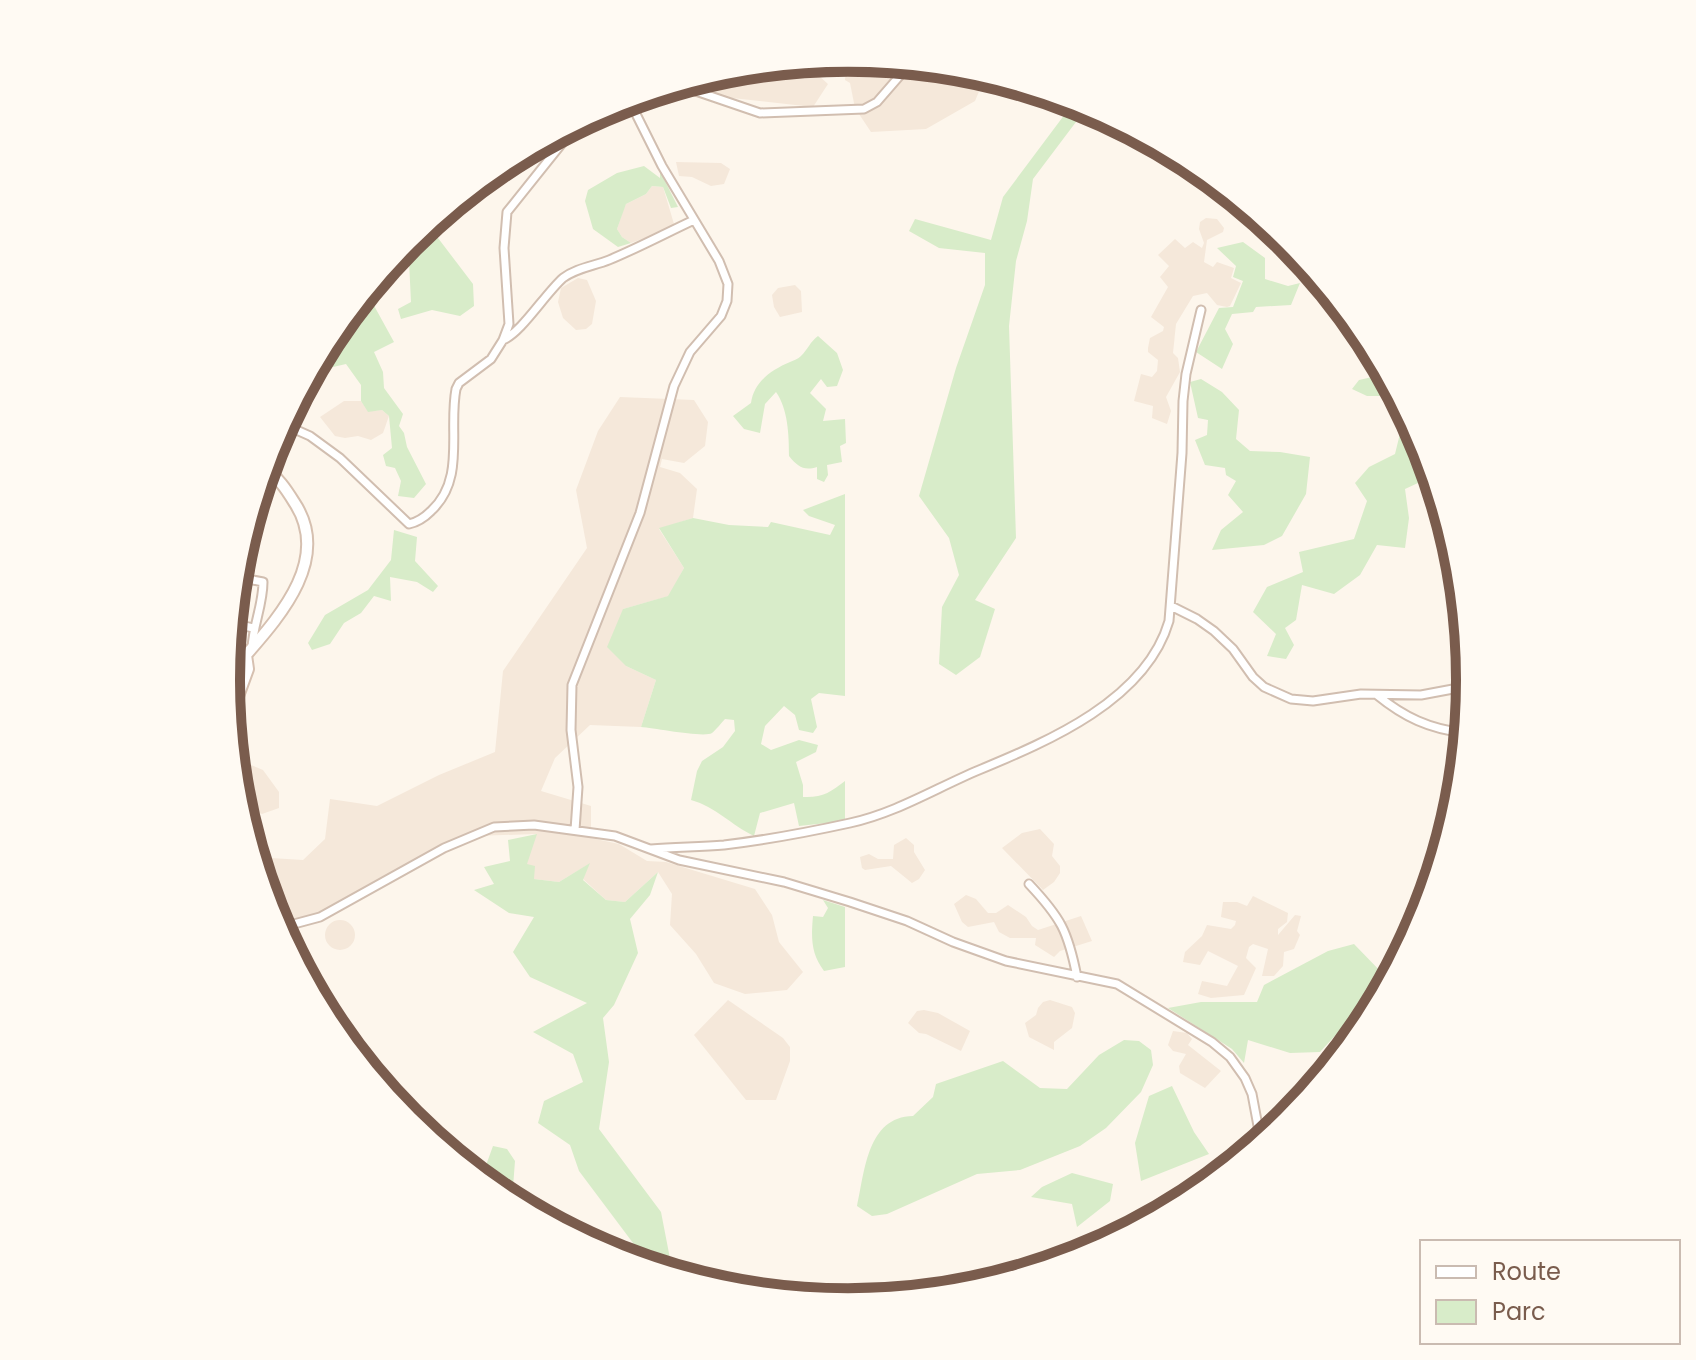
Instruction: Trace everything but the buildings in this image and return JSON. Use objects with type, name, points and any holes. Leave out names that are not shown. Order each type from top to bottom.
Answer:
[{"type":"street","points":[[697,92],[760,113],[864,109],[877,102],[901,74]]},
{"type":"street","points":[[575,830],[578,787],[571,730],[572,685],[640,513],[674,386],[690,352],[721,316],[727,301],[727,276],[662,166],[634,111]]},
{"type":"street","points":[[294,429],[310,436],[340,458],[404,521],[414,524],[436,507],[449,482],[454,452],[454,399],[459,383],[491,359],[503,340],[510,315],[504,248],[507,212],[560,145]]},
{"type":"street","points":[[548,151],[552,154]]},
{"type":"street","points":[[503,340],[515,334],[564,277],[612,259],[694,220]]},
{"type":"street","points":[[649,849],[752,841],[852,823],[906,805],[1042,743],[1115,697],[1140,676],[1165,633],[1171,606],[1183,401],[1201,310]]},
{"type":"street","points":[[240,690],[248,669],[246,655],[280,613],[301,576],[309,551],[308,528],[300,510],[275,477]]},
{"type":"street","points":[[249,579],[263,582],[263,599],[253,628],[252,648]]},
{"type":"street","points":[[1171,606],[1214,631],[1233,649],[1253,677],[1279,695],[1303,701],[1341,695],[1421,695],[1456,688]]},
{"type":"street","points":[[242,625],[253,628]]},
{"type":"street","points":[[1377,695],[1401,714],[1436,728],[1454,731]]},
{"type":"street","points":[[291,925],[320,917],[391,876],[484,830],[509,825],[615,836],[679,860],[808,888],[907,921],[997,958],[1039,970],[1117,984],[1212,1042],[1230,1057],[1252,1094],[1258,1128]]},
{"type":"street","points":[[1029,884],[1060,919],[1077,977]]},
{"type":"shaded area","points":[[846,72],[888,73],[981,87],[975,101],[926,129],[871,132],[855,108],[850,83],[845,80]]},
{"type":"shaded area","points":[[816,73],[828,84],[813,107],[690,93],[769,77]]},
{"type":"shaded area","points":[[676,162],[721,163],[730,169],[724,184],[711,186],[692,177],[679,176]]},
{"type":"shaded area","points":[[652,186],[663,187],[674,224],[670,229],[631,243],[617,229],[624,208],[646,194]]},
{"type":"shaded area","points":[[1206,218],[1217,219],[1224,228],[1223,232],[1207,240],[1204,262],[1213,267],[1217,262],[1234,268],[1231,278],[1241,283],[1227,307],[1217,305],[1207,293],[1193,296],[1176,324],[1173,353],[1178,358],[1180,372],[1166,397],[1171,411],[1167,424],[1152,418],[1153,406],[1134,401],[1141,374],[1152,377],[1157,371],[1158,360],[1148,352],[1148,348],[1150,338],[1163,331],[1164,327],[1151,317],[1168,287],[1160,277],[1169,266],[1158,255],[1175,239],[1185,248],[1193,242],[1202,248],[1204,243],[1199,229],[1200,222]]},
{"type":"shaded area","points":[[578,278],[587,280],[596,301],[592,324],[586,329],[576,330],[563,318],[558,302],[561,288]]},
{"type":"shaded area","points":[[795,285],[801,291],[802,312],[780,317],[772,295],[778,288]]},
{"type":"shaded area","points":[[620,397],[694,400],[708,422],[705,446],[684,463],[662,459],[660,467],[680,473],[697,489],[693,518],[659,529],[684,568],[669,596],[623,609],[626,666],[656,680],[641,727],[590,725],[555,758],[541,791],[591,806],[591,838],[619,844],[647,861],[666,862],[755,889],[772,915],[779,942],[803,972],[787,990],[745,994],[714,983],[696,954],[670,925],[672,894],[658,872],[625,902],[606,900],[583,879],[589,864],[559,882],[534,879],[526,865],[536,834],[475,836],[334,909],[290,921],[272,875],[267,858],[303,860],[325,839],[330,799],[377,806],[495,752],[503,671],[587,548],[576,490],[598,431]]},
{"type":"shaded area","points":[[344,401],[361,401],[368,411],[382,410],[389,416],[383,433],[371,440],[358,436],[335,436],[320,417]]},
{"type":"shaded area","points":[[251,765],[263,770],[279,792],[279,808],[262,814],[255,812],[247,770]]},
{"type":"shaded area","points":[[1040,829],[1054,844],[1052,856],[1060,866],[1060,873],[1054,882],[1043,890],[1002,848],[1022,833]]},
{"type":"shaded area","points":[[906,838],[914,845],[914,852],[925,870],[919,879],[912,883],[891,866],[862,868],[860,857],[869,854],[878,859],[893,859],[894,845]]},
{"type":"shaded area","points":[[966,895],[976,899],[988,913],[996,913],[1008,905],[1038,930],[1081,916],[1092,941],[1060,951],[1054,957],[1035,945],[1036,938],[1010,938],[999,932],[994,922],[968,927],[962,922],[954,904]]},
{"type":"shaded area","points":[[1253,896],[1288,913],[1287,922],[1278,929],[1278,935],[1295,915],[1301,916],[1297,931],[1300,935],[1294,949],[1284,952],[1283,966],[1274,976],[1262,976],[1268,949],[1253,944],[1246,958],[1256,968],[1244,995],[1211,998],[1198,994],[1202,981],[1227,986],[1238,966],[1208,951],[1200,965],[1183,962],[1185,952],[1202,936],[1207,925],[1231,929],[1235,925],[1236,921],[1221,917],[1223,902],[1247,906]]},
{"type":"shaded area","points":[[340,920],[351,924],[355,935],[351,946],[340,950],[329,946],[325,935],[329,924]]},
{"type":"shaded area","points":[[728,1000],[783,1038],[790,1047],[790,1061],[776,1100],[746,1100],[694,1035]]},
{"type":"shaded area","points":[[1050,1000],[1072,1007],[1075,1013],[1072,1028],[1054,1042],[1054,1050],[1029,1037],[1025,1023],[1036,1015],[1043,1002]]},
{"type":"shaded area","points":[[917,1011],[938,1013],[970,1031],[961,1051],[919,1033],[908,1023]]},
{"type":"shaded area","points":[[1173,1031],[1187,1033],[1192,1039],[1188,1045],[1221,1071],[1205,1088],[1180,1073],[1179,1066],[1186,1054],[1173,1051],[1168,1045]]},
{"type":"green space","points":[[1066,113],[1079,117],[1033,179],[1027,221],[1016,261],[1009,326],[1016,538],[975,600],[995,609],[980,657],[956,675],[939,664],[942,607],[959,575],[949,538],[919,496],[956,368],[985,285],[985,253],[939,248],[909,231],[915,219],[991,240],[1003,197]]},
{"type":"green space","points":[[644,166],[660,178],[660,171],[678,207],[671,208],[663,187],[652,186],[646,194],[626,204],[617,229],[631,243],[618,247],[593,229],[585,201],[588,190],[617,173]]},
{"type":"green space","points":[[434,235],[473,284],[474,306],[460,316],[432,310],[401,319],[398,309],[411,302],[409,260]]},
{"type":"green space","points":[[1243,242],[1265,258],[1265,279],[1288,286],[1300,283],[1291,305],[1256,307],[1253,312],[1232,314],[1225,329],[1233,344],[1222,369],[1196,352],[1219,308],[1233,307],[1243,281],[1233,277],[1236,266],[1217,248]]},
{"type":"green space","points":[[372,302],[394,342],[374,352],[383,372],[384,388],[403,414],[399,426],[426,484],[414,498],[398,496],[401,481],[395,468],[386,466],[383,455],[392,448],[389,416],[382,410],[368,412],[361,401],[361,385],[346,364],[333,367],[331,360]]},
{"type":"green space","points":[[818,336],[837,353],[843,370],[837,386],[827,387],[821,379],[810,393],[826,409],[823,421],[845,419],[846,443],[840,446],[842,462],[827,465],[828,475],[824,482],[817,479],[817,467],[802,467],[789,456],[785,414],[776,392],[765,404],[760,433],[744,429],[733,416],[751,403],[764,378],[800,357]]},
{"type":"green space","points":[[1375,376],[1386,398],[1367,396],[1352,389],[1359,380]]},
{"type":"green space","points":[[1201,379],[1222,392],[1239,410],[1236,439],[1250,451],[1310,457],[1306,494],[1282,536],[1264,545],[1212,550],[1221,530],[1243,512],[1228,495],[1236,481],[1226,475],[1225,468],[1205,465],[1195,440],[1207,435],[1208,420],[1198,418],[1190,382]]},
{"type":"green space","points":[[1401,428],[1420,474],[1418,483],[1405,489],[1409,518],[1405,548],[1377,545],[1360,575],[1334,594],[1302,585],[1296,620],[1285,628],[1294,645],[1286,659],[1267,656],[1276,634],[1253,612],[1267,587],[1303,572],[1299,552],[1354,539],[1367,501],[1355,483],[1369,467],[1395,454]]},
{"type":"green space","points":[[845,494],[845,696],[819,693],[811,699],[817,727],[813,733],[799,730],[795,715],[784,706],[765,726],[761,744],[771,750],[799,740],[818,745],[816,752],[796,762],[803,797],[826,794],[845,781],[845,821],[799,826],[794,803],[760,813],[754,836],[691,800],[702,761],[723,747],[735,731],[734,720],[725,719],[714,732],[707,734],[641,727],[656,680],[626,666],[607,647],[623,609],[668,596],[684,568],[659,528],[693,518],[729,525],[768,527],[771,522],[830,535],[835,525],[809,516],[803,510]]},
{"type":"green space","points":[[394,530],[417,537],[415,561],[438,586],[433,592],[417,582],[390,577],[391,601],[374,596],[361,613],[344,623],[330,644],[312,650],[308,643],[325,615],[368,590],[391,560]]},
{"type":"green space","points":[[537,834],[527,864],[535,866],[534,879],[559,882],[590,863],[583,880],[606,900],[625,902],[658,872],[650,895],[630,919],[638,953],[614,1005],[603,1018],[609,1062],[599,1129],[661,1212],[670,1261],[639,1251],[579,1171],[570,1145],[538,1123],[544,1101],[583,1082],[573,1054],[533,1032],[587,1003],[530,977],[513,952],[534,917],[509,913],[474,890],[494,884],[484,867],[510,861],[508,840]]},
{"type":"green space","points":[[823,900],[845,907],[845,967],[824,971],[814,952],[812,931],[813,916],[823,917],[828,908]]},
{"type":"green space","points":[[1354,944],[1381,972],[1355,1014],[1320,1052],[1290,1053],[1248,1040],[1244,1063],[1232,1049],[1168,1008],[1201,1002],[1257,1002],[1264,985],[1328,951]]},
{"type":"green space","points":[[1124,1040],[1139,1041],[1151,1050],[1153,1065],[1141,1092],[1106,1128],[1080,1146],[1020,1170],[977,1174],[887,1214],[872,1216],[857,1206],[866,1162],[877,1136],[898,1119],[913,1116],[933,1097],[936,1084],[1003,1061],[1040,1088],[1067,1089],[1099,1055]]},
{"type":"green space","points":[[1172,1086],[1194,1132],[1209,1154],[1141,1181],[1135,1143],[1149,1096]]},
{"type":"green space","points":[[493,1146],[507,1149],[515,1161],[513,1187],[510,1186],[485,1167]]},
{"type":"green space","points":[[1072,1173],[1113,1184],[1110,1201],[1077,1227],[1072,1204],[1031,1197],[1042,1187]]}]
